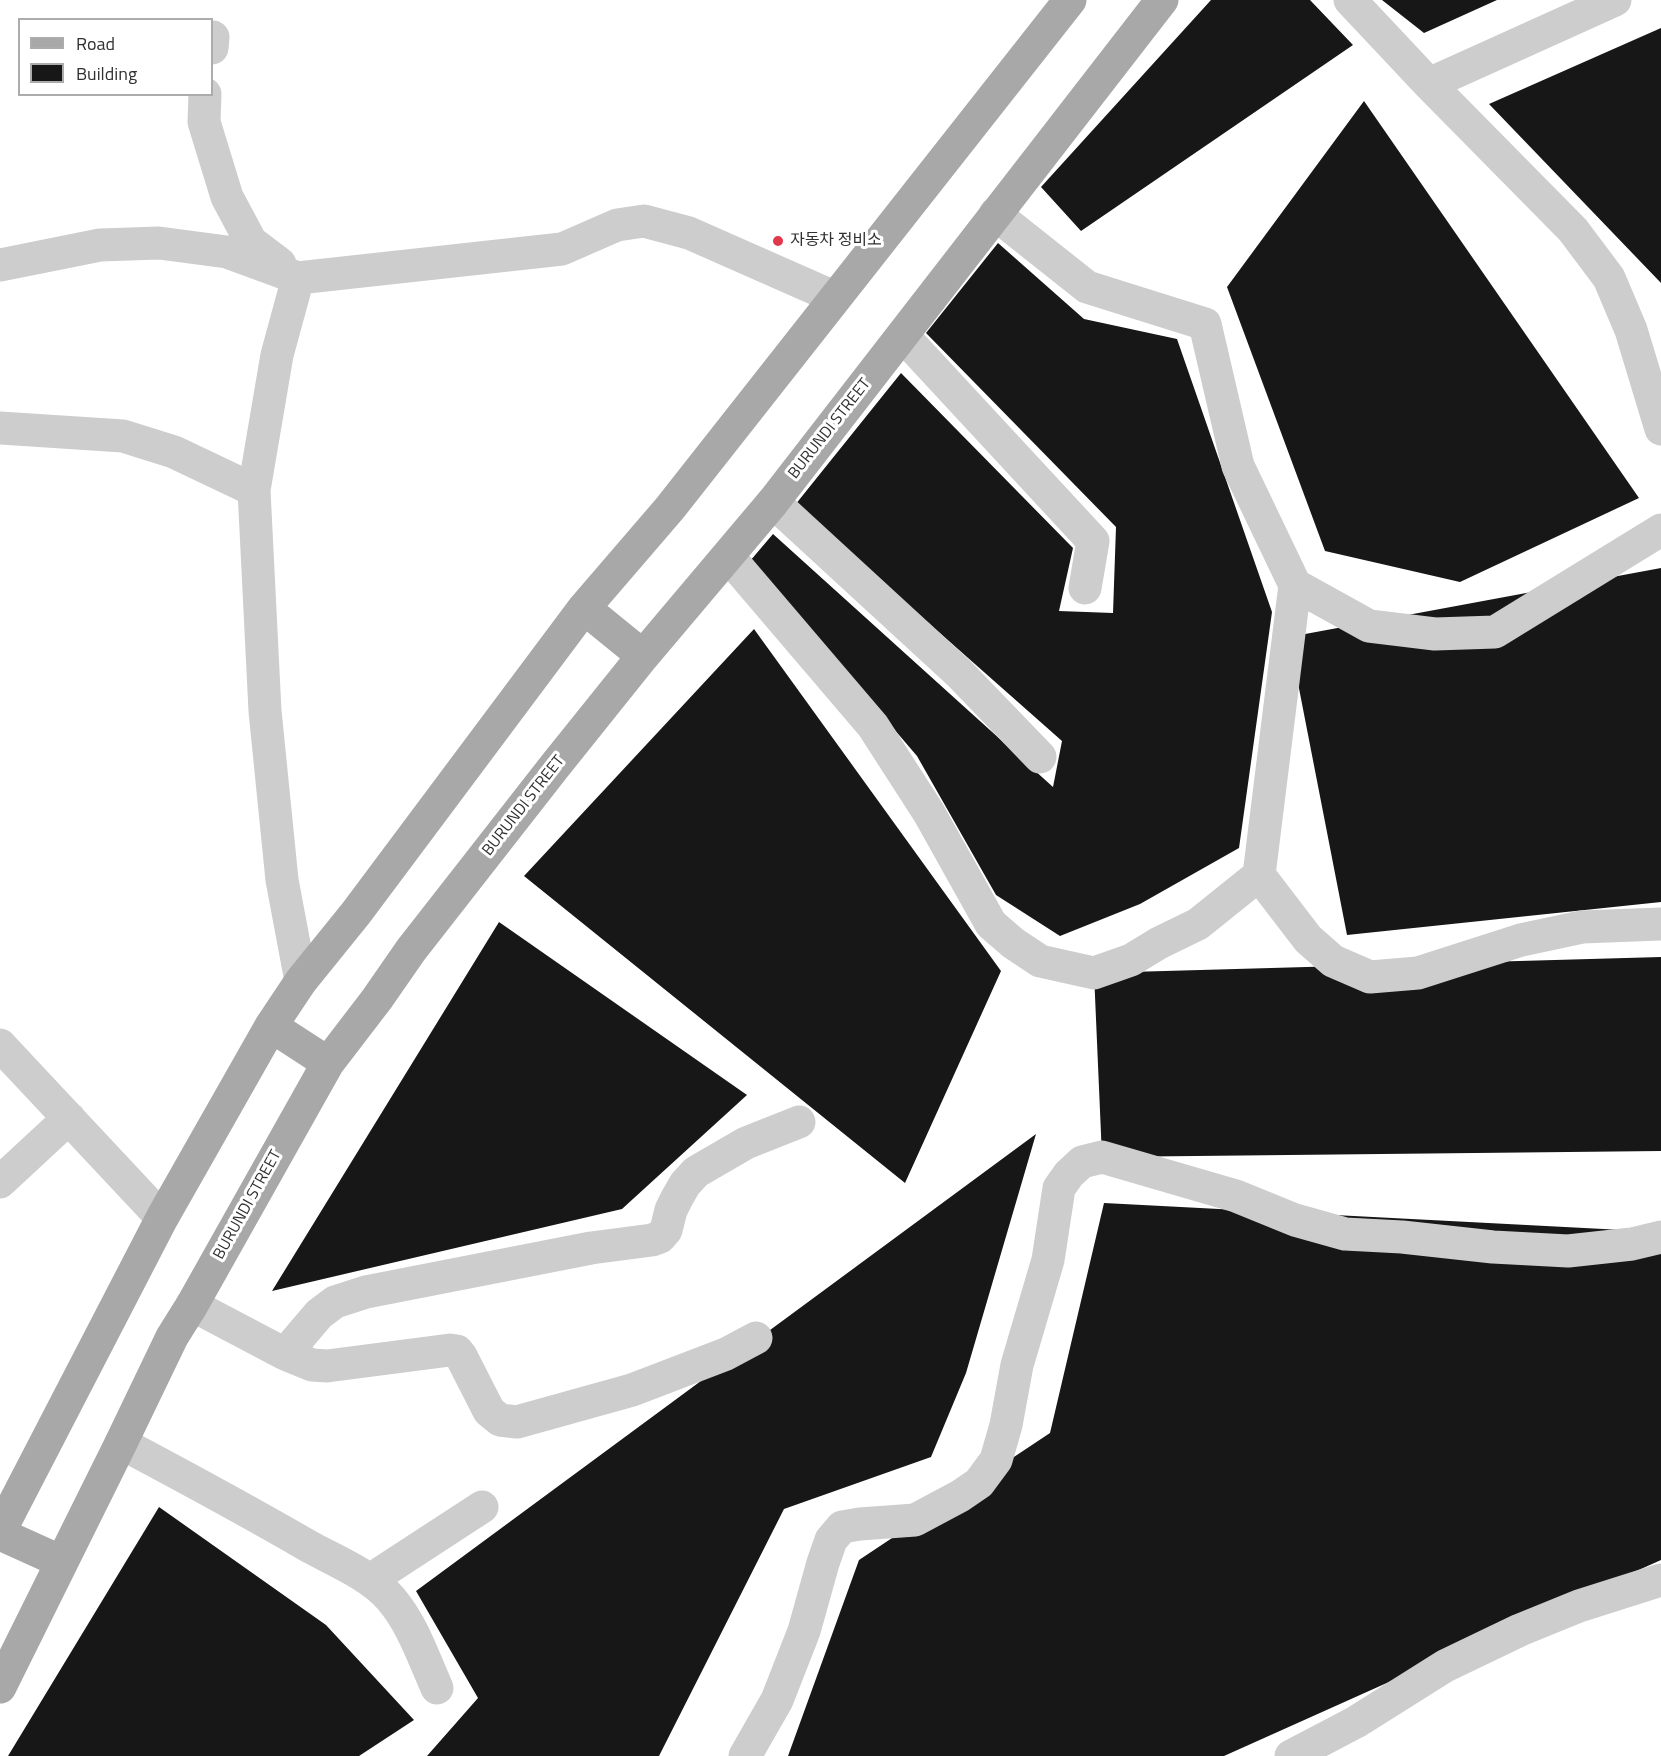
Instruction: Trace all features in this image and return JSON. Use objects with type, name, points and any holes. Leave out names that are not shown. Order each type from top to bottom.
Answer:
[{"type":"main road","points":[[62,1562],[0,1533],[162,1218],[271,1026],[301,981],[384,876],[584,608],[670,508],[1070,0]]},
{"type":"main road","name":"BURUNDI STREET","points":[[0,1687],[172,1337],[328,1063],[426,932],[643,656],[773,502],[1162,0]]},
{"type":"main road","points":[[584,608],[643,656]]},
{"type":"main road","points":[[271,1026],[328,1063]]},
{"type":"street","points":[[1350,0],[1573,230],[1609,278],[1631,330],[1661,429]]},
{"type":"street","points":[[1429,84],[1615,0]]},
{"type":"street","points":[[205,96],[204,122],[227,197],[251,242],[298,278]]},
{"type":"street","points":[[728,556],[873,726],[929,813],[991,924],[1013,943],[1040,961],[1094,973],[1131,960],[1198,924],[1259,875],[1295,585],[1238,466],[1205,324],[1087,288],[995,214]]},
{"type":"street","points":[[0,265],[99,246],[159,243],[227,252],[298,278],[562,249],[617,225],[644,221],[689,233],[834,297]]},
{"type":"street","points":[[298,278],[277,355],[254,490],[266,722],[282,880],[301,981]]},
{"type":"street","points":[[903,336],[1093,541],[1085,588]]},
{"type":"street","points":[[0,428],[123,436],[174,452],[254,490]]},
{"type":"street","points":[[773,502],[959,673],[1040,757]]},
{"type":"street","points":[[1295,585],[1369,626],[1435,634],[1495,632],[1661,530]]},
{"type":"street","points":[[1259,875],[1308,939],[1333,961],[1370,977],[1418,973],[1521,940],[1582,927],[1661,924]]},
{"type":"street","points":[[0,1045],[162,1218]]},
{"type":"street","points":[[0,1182],[69,1118]]},
{"type":"street","points":[[285,1354],[319,1314],[335,1302],[366,1292],[591,1248],[660,1237],[666,1230],[677,1198],[685,1184],[696,1172],[746,1143],[799,1122]]},
{"type":"street","points":[[745,1756],[777,1700],[804,1631],[831,1540],[842,1527],[915,1520],[960,1496],[978,1483],[996,1460],[1006,1425],[1017,1365],[1048,1260],[1059,1188],[1082,1162],[1102,1157],[1236,1196],[1295,1220],[1345,1234],[1568,1251],[1632,1244],[1661,1237]]},
{"type":"street","points":[[192,1305],[285,1354],[312,1365],[327,1366],[457,1351],[489,1411],[500,1420],[517,1422],[632,1390],[716,1358],[756,1338]]},
{"type":"street","points":[[121,1443],[370,1580],[390,1597],[404,1616],[437,1688]]},
{"type":"street","points":[[370,1580],[482,1507]]},
{"type":"street","points":[[1291,1756],[1356,1722],[1445,1666],[1520,1630],[1579,1606],[1661,1580]]},
{"type":"building","points":[[1211,0],[1310,0],[1353,45],[1081,231],[1041,187]]},
{"type":"building","points":[[1382,0],[1497,0],[1424,33]]},
{"type":"building","points":[[1661,28],[1661,283],[1489,104]]},
{"type":"building","points":[[1364,101],[1639,498],[1460,582],[1325,551],[1227,287]]},
{"type":"building","points":[[998,243],[1084,319],[1177,339],[1272,612],[1239,848],[1140,904],[1060,936],[996,895],[917,756],[750,561],[773,534],[1053,787],[1062,741],[795,505],[901,373],[1073,548],[1059,611],[1113,613],[1116,527],[926,333]]},
{"type":"building","points":[[1661,568],[1661,902],[1347,935],[1289,637]]},
{"type":"building","points":[[754,629],[1001,971],[905,1183],[524,876]]},
{"type":"building","points":[[499,922],[747,1095],[622,1209],[272,1291]]},
{"type":"building","points":[[1661,957],[1661,1151],[1102,1157],[1094,973]]},
{"type":"building","points":[[1036,1134],[966,1373],[931,1457],[784,1509],[659,1756],[427,1756],[478,1698],[416,1591]]},
{"type":"building","points":[[1104,1203],[1661,1232],[1661,1560],[1224,1756],[788,1756],[859,1560],[1050,1433]]},
{"type":"building","points":[[159,1507],[326,1625],[414,1720],[359,1756],[8,1756]]},
{"type":"place","name":"자동차 정비소","points":[[778,241]]}]
